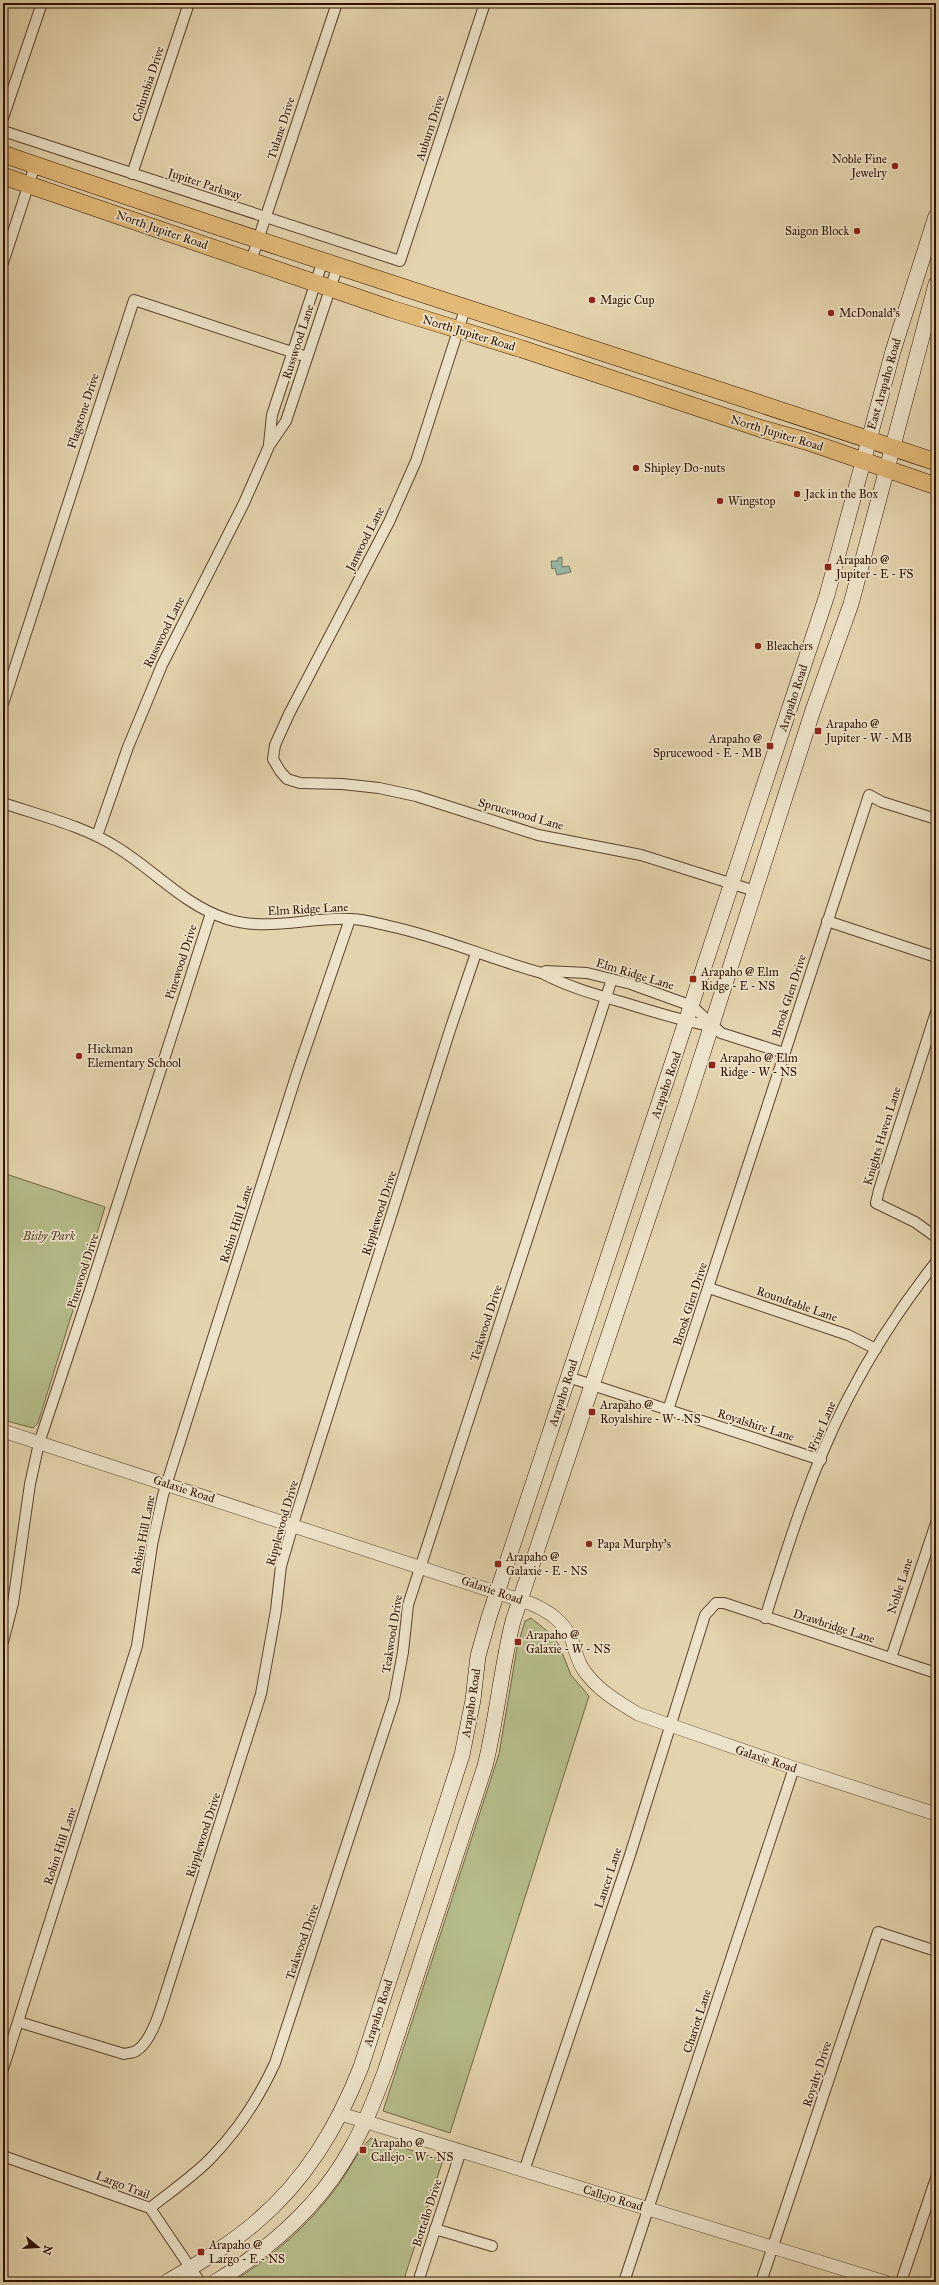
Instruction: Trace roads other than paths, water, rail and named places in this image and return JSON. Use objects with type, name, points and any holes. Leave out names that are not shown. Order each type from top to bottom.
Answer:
[{"type":"main road","name":"North Jupiter Road","points":[[3,154],[465,309],[869,438],[893,448],[936,462]]},
{"type":"main road","name":"North Jupiter Road","points":[[3,176],[251,261],[318,289],[458,330],[578,368],[615,382],[863,460],[887,470],[936,486]]},
{"type":"main road","name":"East Arapaho Road","points":[[869,438],[901,325],[936,218]]},
{"type":"main road","name":"East Arapaho Road","points":[[893,448],[922,332],[936,284]]},
{"type":"main road","points":[[578,368],[591,359],[606,354],[615,382]]},
{"type":"main road","points":[[706,411],[714,389]]},
{"type":"main road","name":"Arapaho Road","points":[[167,2282],[244,2231],[282,2197],[312,2162],[341,2114],[361,2067],[462,1755],[473,1700],[478,1656],[497,1592],[687,1022],[827,595],[869,438]]},
{"type":"main road","name":"Arapaho Road","points":[[215,2282],[241,2266],[264,2248],[309,2206],[352,2148],[366,2122],[388,2066],[485,1766],[497,1710],[504,1660],[520,1600],[593,1385],[813,710],[851,604],[893,448]]},
{"type":"main road","points":[[791,704],[813,710]]},
{"type":"street","points":[[3,118],[42,3]]},
{"type":"street","name":"Columbia Drive","points":[[132,174],[189,3]]},
{"type":"street","name":"Tulane Drive","points":[[251,261],[336,3]]},
{"type":"street","name":"Auburn Drive","points":[[400,261],[485,3]]},
{"type":"street","name":"Jupiter Parkway","points":[[3,131],[400,261]]},
{"type":"street","points":[[3,263],[35,165]]},
{"type":"street","name":"Russwood Lane","points":[[269,446],[272,415],[292,352],[330,263]]},
{"type":"street","name":"Russwood Lane","points":[[97,836],[131,740],[162,665],[233,524],[269,446],[286,421],[307,357],[318,289],[330,263]]},
{"type":"street","name":"Flagstone Drive","points":[[3,704],[134,300],[307,357]]},
{"type":"street","name":"Janwood Lane","points":[[280,771],[274,759],[275,745],[390,522],[416,461],[465,309]]},
{"type":"street","name":"Sprucewood Lane","points":[[280,771],[287,779],[300,783],[342,784],[416,796],[538,835],[641,855],[755,891]]},
{"type":"street","name":"Brook Glen Drive","points":[[668,1410],[869,795],[882,802],[936,819]]},
{"type":"street","name":"Elm Ridge Lane","points":[[3,803],[97,836],[117,847],[185,898],[211,913],[244,923],[275,925],[350,918],[415,932],[476,953],[542,973],[557,981],[606,997],[687,1022],[711,1026]]},
{"type":"street","name":"Pinewood Drive","points":[[3,1642],[13,1603],[29,1491],[40,1442],[92,1287],[211,913]]},
{"type":"street","name":"Robin Hill Lane","points":[[3,2069],[137,1646],[152,1545],[168,1483],[297,1073],[350,918]]},
{"type":"street","points":[[827,921],[936,957]]},
{"type":"street","name":"Ripplewood Drive","points":[[18,2022],[124,2054],[136,2051],[144,2043],[153,2028],[168,1986],[261,1694],[276,1610],[281,1566],[293,1525],[450,1030],[476,953]]},
{"type":"street","name":"Elm Ridge Lane","points":[[542,973],[546,971],[587,972],[612,979],[692,1006],[711,1026],[721,1033],[784,1053]]},
{"type":"street","name":"Teakwood Drive","points":[[150,2208],[211,2158],[251,2109],[262,2091],[275,2063],[394,1700],[403,1652],[408,1605],[612,979]]},
{"type":"street","name":"Knights Haven Lane","points":[[936,1012],[876,1203],[915,1222],[936,1237]]},
{"type":"street","name":"Friar Lane","points":[[765,1618],[802,1505],[846,1403],[876,1350],[916,1287],[936,1262]]},
{"type":"street","name":"Roundtable Lane","points":[[709,1288],[848,1335],[876,1350]]},
{"type":"street","name":"Royalshire Lane","points":[[568,1377],[821,1460]]},
{"type":"street","name":"Galaxie Road","points":[[3,1431],[168,1483],[497,1592],[543,1609],[560,1621],[571,1639],[578,1661],[584,1671],[602,1690],[638,1714],[671,1727],[936,1814]]},
{"type":"street","name":"Noble Lane","points":[[891,1658],[936,1523]]},
{"type":"street","name":"Lancer Lane","points":[[524,2171],[671,1727],[705,1615],[716,1603],[724,1604]]},
{"type":"street","name":"Drawbridge Lane","points":[[724,1604],[936,1673]]},
{"type":"street","name":"Chariot Lane","points":[[624,2282],[794,1768]]},
{"type":"street","name":"Royalty Drive","points":[[761,2282],[774,2248],[878,1932],[936,1951]]},
{"type":"street","name":"Callejo Road","points":[[341,2114],[884,2282]]},
{"type":"street","name":"Bottello Drive","points":[[418,2282],[461,2151]]},
{"type":"street","name":"Largo Trail","points":[[3,2156],[150,2208],[200,2282]]},
{"type":"street","points":[[901,2282],[936,2178]]},
{"type":"street","points":[[435,2228],[492,2246]]},
{"type":"place","name":"Noble Fine Jewelry","points":[[895,166]]},
{"type":"place","name":"Saigon Block","points":[[857,231]]},
{"type":"place","name":"Magic Cup","points":[[592,300]]},
{"type":"place","name":"McDonald's","points":[[831,313]]},
{"type":"place","name":"Shipley Do-nuts","points":[[636,468]]},
{"type":"place","name":"Jack in the Box","points":[[797,494]]},
{"type":"place","name":"Wingstop","points":[[720,501]]},
{"type":"place","name":"Arapaho @ Jupiter - E - FS","points":[[828,567]]},
{"type":"place","name":"Bleachers","points":[[758,646]]},
{"type":"place","name":"Arapaho @ Jupiter - W - MB","points":[[818,731]]},
{"type":"place","name":"Arapaho @ Sprucewood - E - MB","points":[[770,746]]},
{"type":"place","name":"Arapaho @ Elm Ridge - E - NS","points":[[693,979]]},
{"type":"place","name":"Hickman Elementary School","points":[[79,1056]]},
{"type":"place","name":"Arapaho @ Elm Ridge - W - NS","points":[[712,1065]]},
{"type":"place","name":"Arapaho @ Royalshire - W - NS","points":[[592,1412]]},
{"type":"place","name":"Papa Murphy's","points":[[589,1544]]},
{"type":"place","name":"Arapaho @ Galaxie - E - NS","points":[[498,1564]]},
{"type":"place","name":"Arapaho @ Galaxie - W - NS","points":[[518,1642]]},
{"type":"place","name":"Arapaho @ Callejo - W - NS","points":[[363,2150]]},
{"type":"place","name":"Arapaho @ Largo - E - NS","points":[[201,2252]]},
{"type":"park label","name":"Bisby Park","points":[[49,1236]]}]
